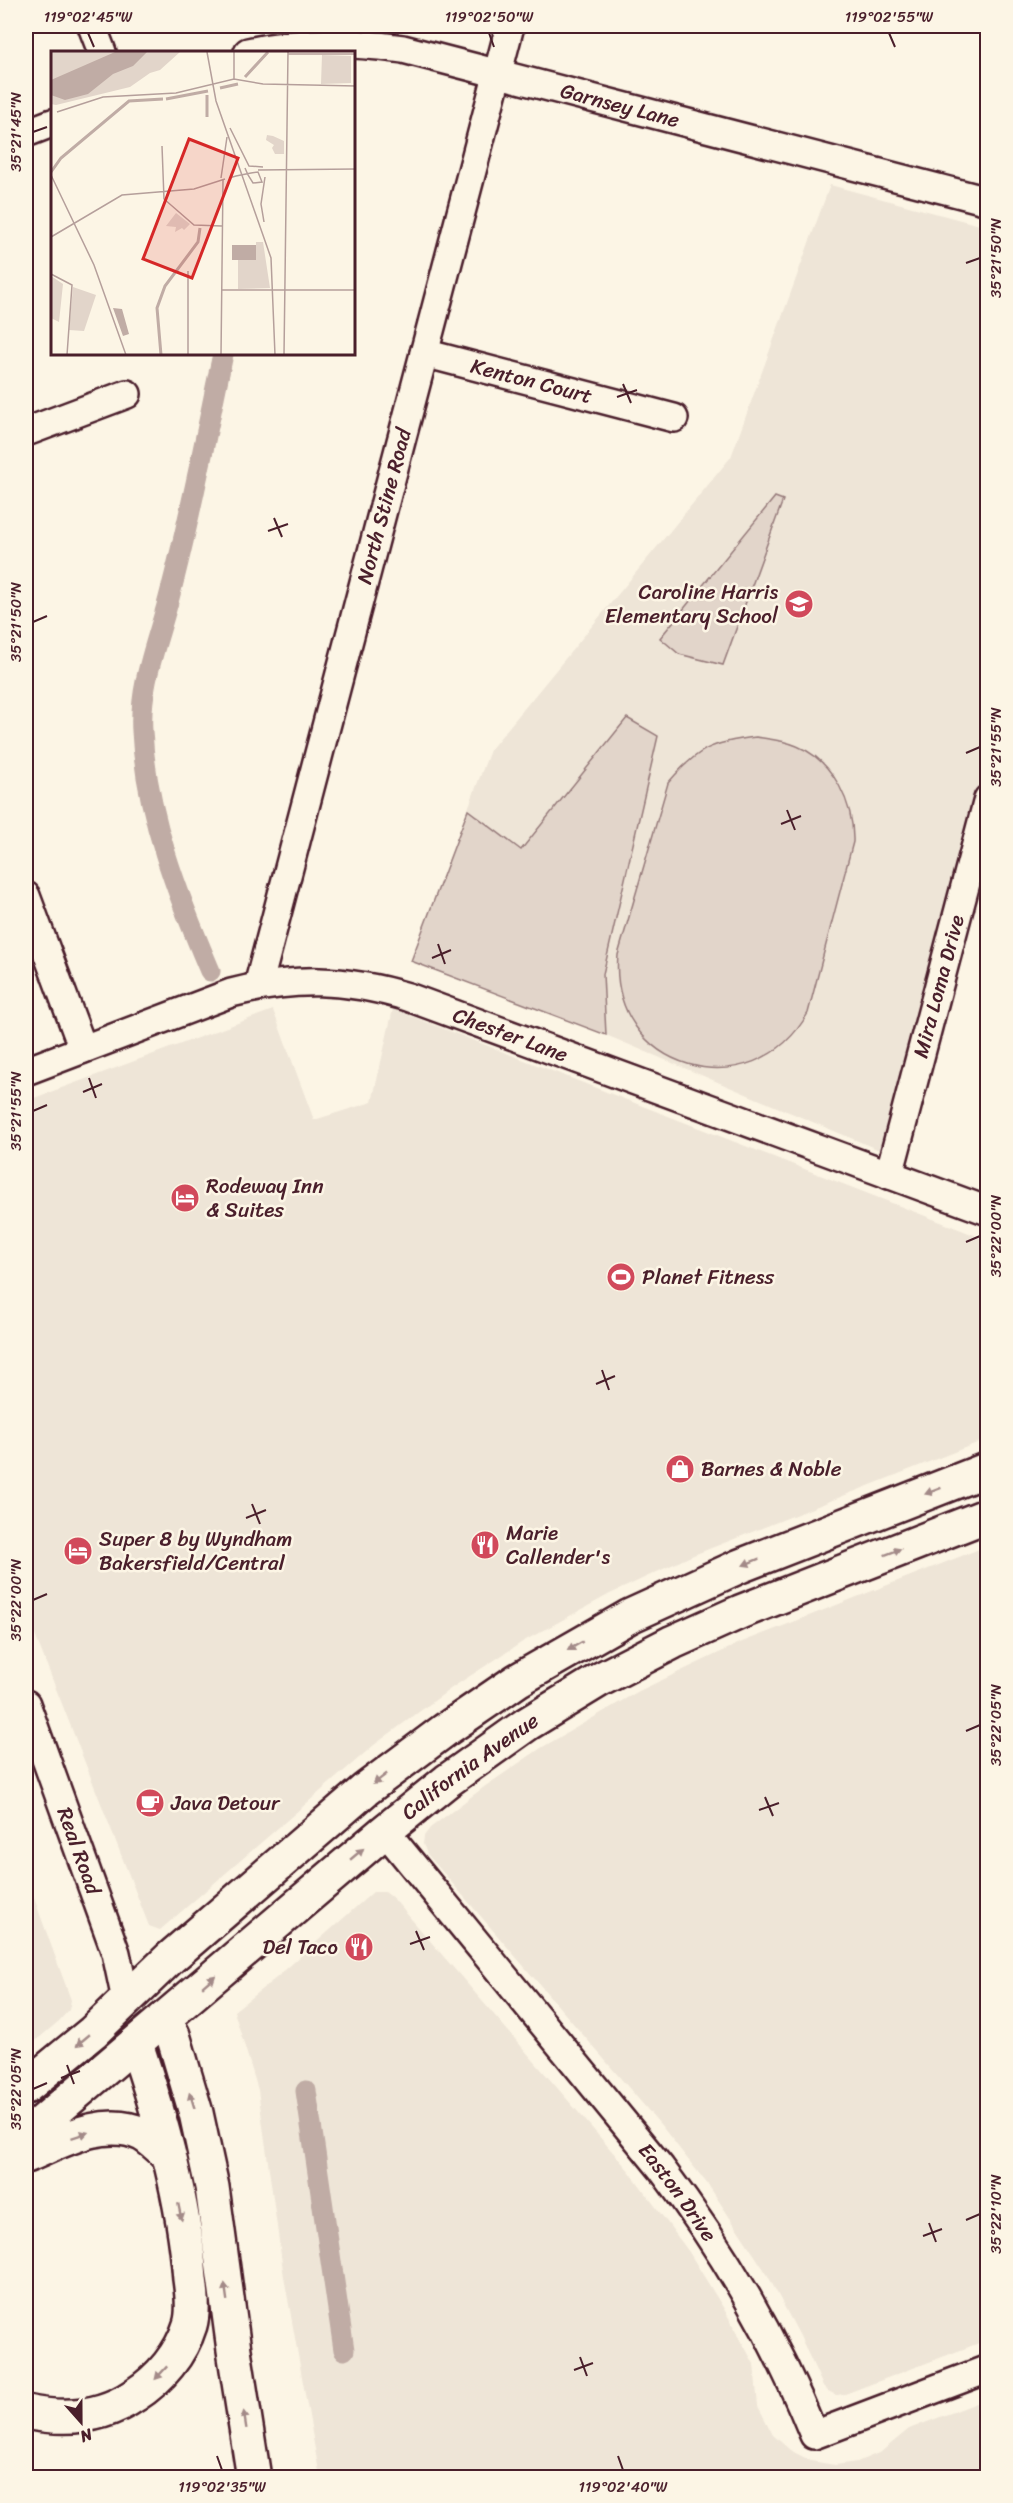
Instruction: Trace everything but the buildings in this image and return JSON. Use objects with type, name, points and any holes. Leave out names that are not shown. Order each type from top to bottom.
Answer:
[{"type":"main road","name":"California Avenue","points":[[28,2085],[93,2032],[170,1958],[366,1789],[445,1730],[518,1680],[630,1616],[740,1566],[987,1469]]},
{"type":"main road","name":"California Avenue","points":[[26,2136],[385,1831],[447,1781],[527,1724],[592,1685],[673,1642],[740,1612],[987,1515]]},
{"type":"main road","points":[[673,1642],[681,1623],[691,1614],[780,1575],[805,1561],[809,1547],[807,1540]]},
{"type":"main road","points":[[527,1724],[538,1698],[624,1640],[632,1624],[630,1616]]},
{"type":"main road","points":[[385,1831],[382,1818],[385,1806],[390,1800],[489,1722],[518,1680]]},
{"type":"main road","points":[[126,2000],[164,2019],[173,2035],[196,2113],[212,2187],[254,2478]]},
{"type":"main road","points":[[26,2412],[48,2417],[77,2416],[100,2412],[126,2401],[146,2388],[165,2370],[181,2347],[191,2323],[192,2294],[188,2249],[168,2155],[136,2044],[126,2000]]},
{"type":"main road","points":[[26,2156],[101,2128],[124,2129],[143,2134],[168,2155]]},
{"type":"street","points":[[92,26],[102,51]]},
{"type":"street","name":"North Stine Road","points":[[258,986],[510,26]]},
{"type":"street","name":"Garnsey Lane","points":[[260,50],[315,43],[359,43],[403,49],[987,201]]},
{"type":"street","points":[[26,133],[51,123]]},
{"type":"street","name":"Kenton Court","points":[[424,353],[674,418]]},
{"type":"street","points":[[26,432],[127,394]]},
{"type":"street","name":"Mira Loma Drive","points":[[889,1175],[987,799]]},
{"type":"street","points":[[26,896],[83,1049]]},
{"type":"street","name":"Chester Lane","points":[[26,1071],[231,993],[258,986],[296,981],[334,981],[386,991],[987,1211]]},
{"type":"street","name":"Real Road","points":[[26,1704],[112,1942],[126,2000]]},
{"type":"street","name":"Easton Drive","points":[[385,1831],[654,2160],[702,2223],[739,2281],[772,2341],[814,2435],[987,2369]]},
{"type":"shaded area","name":"Caroline Harris Elementary School","points":[[830,185],[987,227],[987,756],[884,1152],[606,1035],[411,961],[490,750],[731,457]]},
{"type":"shaded area","points":[[775,497],[783,500],[723,665],[679,654],[660,638]]},
{"type":"shaded area","points":[[627,718],[658,736],[603,974],[606,1035],[411,961],[468,810],[521,850]]},
{"type":"shaded area","points":[[756,737],[792,744],[822,762],[831,773],[845,799],[850,814],[853,842],[808,1013],[784,1043],[754,1062],[721,1068],[689,1064],[659,1050],[636,1027],[621,995],[618,955],[668,783],[688,762],[706,749],[727,742]]},
{"type":"shaded area","points":[[393,1009],[987,1240],[987,1439],[691,1556],[610,1594],[524,1641],[453,1687],[374,1745],[160,1930],[149,1926],[26,1612],[26,1101],[273,1010],[314,1120],[372,1102]]},
{"type":"shaded area","points":[[987,1546],[987,2340],[845,2394],[836,2395],[823,2386],[767,2274],[709,2186],[660,2124],[427,1854],[423,1844],[424,1836],[430,1828],[484,1787],[541,1748],[639,1691],[742,1642]]},
{"type":"shaded area","points":[[26,1876],[71,2000],[69,2010],[59,2021],[26,2049]]},
{"type":"shaded area","points":[[373,1892],[385,1892],[393,1898],[630,2172],[689,2252],[754,2364],[758,2406],[773,2435],[790,2450],[811,2461],[835,2465],[857,2462],[881,2452],[909,2429],[987,2399],[987,2477],[320,2477],[284,2277],[258,2090],[234,2011],[276,1978]]},
{"type":"waterway","points":[[289,51],[295,26]]},
{"type":"waterway","points":[[210,971],[175,884],[157,824],[145,762],[142,713],[147,678],[185,534],[223,356]]},
{"type":"waterway","points":[[306,2091],[344,2350]]},
{"type":"place","name":"Caroline Harris Elementary School","points":[[799,604]]},
{"type":"place","name":"Rodeway Inn & Suites","points":[[185,1198]]},
{"type":"place","name":"Planet Fitness","points":[[621,1277]]},
{"type":"place","name":"Barnes & Noble","points":[[680,1469]]},
{"type":"place","name":"Marie Callender's","points":[[485,1545]]},
{"type":"place","name":"Super 8 by Wyndham Bakersfield/Central","points":[[78,1551]]},
{"type":"place","name":"Java Detour","points":[[150,1803]]},
{"type":"place","name":"Del Taco","points":[[359,1947]]}]
